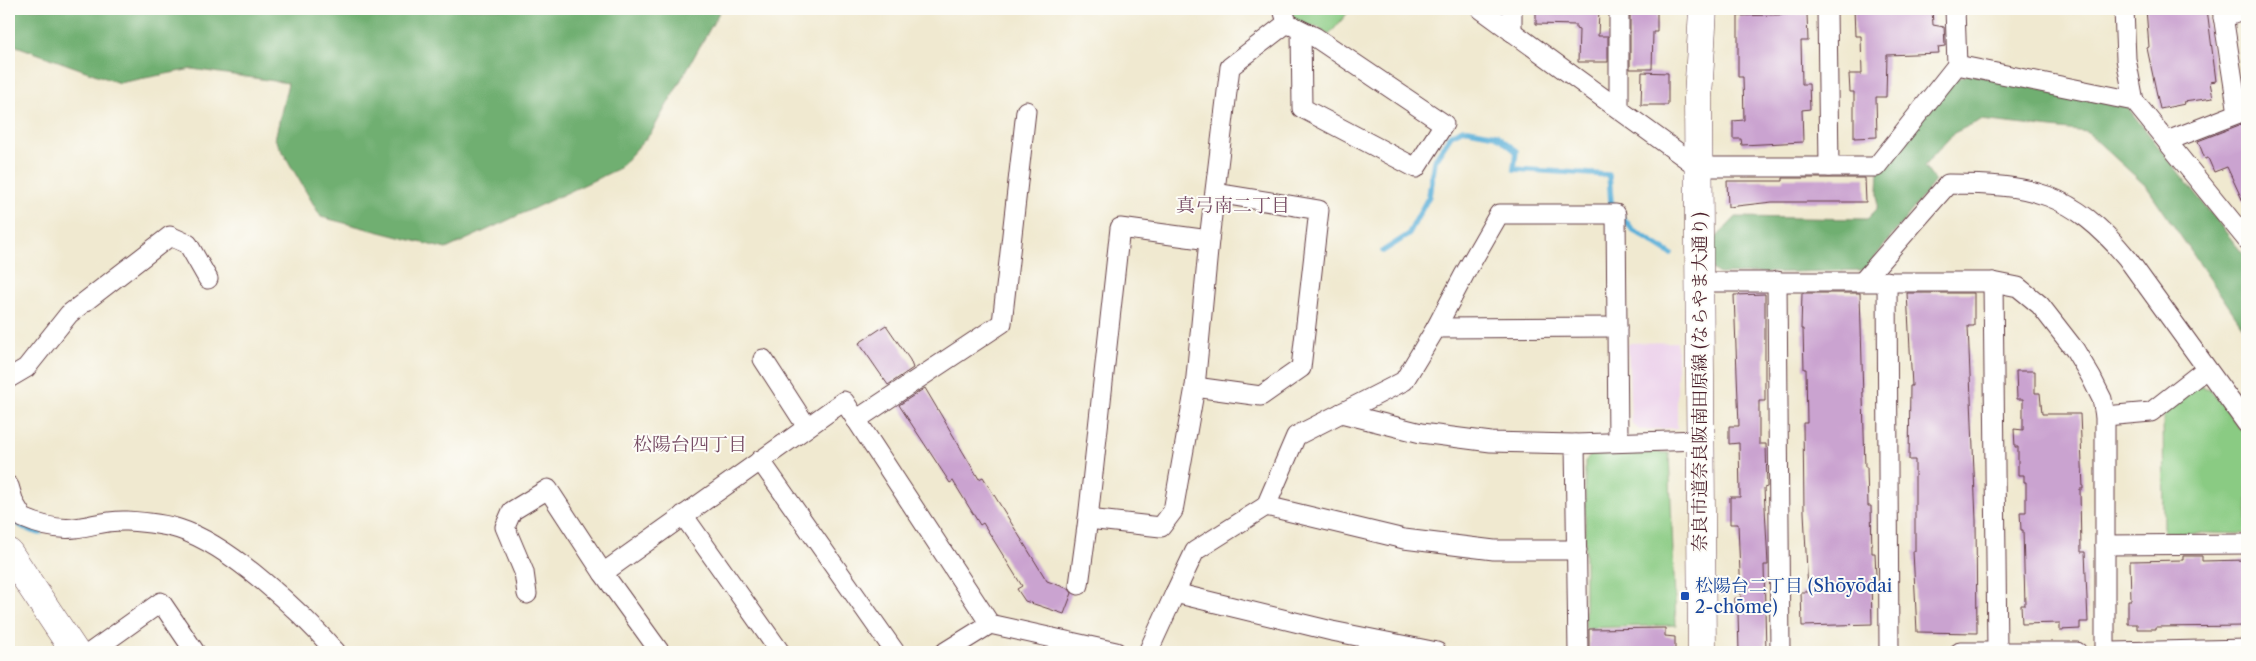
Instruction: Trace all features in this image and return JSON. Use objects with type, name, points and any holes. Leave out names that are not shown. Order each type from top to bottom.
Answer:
[{"type":"street","points":[[1481,9],[1698,167],[1876,167],[1957,65],[1955,9]]},
{"type":"street","points":[[1512,9],[1512,32]]},
{"type":"street","points":[[1619,9],[1619,108]]},
{"type":"street","name":"奈良市道奈良阪南田原線 (ならやま大通り)","points":[[1702,652],[1698,98],[1703,9]]},
{"type":"street","points":[[1827,9],[1829,167]]},
{"type":"street","points":[[2124,9],[2126,59],[2134,101],[2247,240]]},
{"type":"street","points":[[2167,141],[2242,111],[2222,13],[2247,9]]},
{"type":"street","points":[[1291,21],[1444,124],[1416,168],[1302,108],[1291,21]]},
{"type":"street","points":[[1088,519],[1161,527],[1173,511],[1195,387],[1209,240],[1230,67],[1291,21]]},
{"type":"street","points":[[1957,65],[2134,101]]},
{"type":"street","points":[[856,420],[1002,323],[1026,111]]},
{"type":"street","points":[[1863,281],[1948,184],[1997,184],[2038,192],[2064,203],[2088,218],[2105,232],[2127,258],[2247,424]]},
{"type":"street","points":[[1195,387],[1261,396],[1301,368],[1319,210],[1216,193]]},
{"type":"street","points":[[1148,652],[1195,551],[1266,506],[1296,436],[1404,381],[1436,328],[1499,214],[1616,214],[1618,441]]},
{"type":"street","points":[[1079,585],[1120,228],[1209,240]]},
{"type":"street","points":[[9,378],[26,368],[69,314],[170,236],[188,244],[208,280]]},
{"type":"street","points":[[1777,281],[1780,652]]},
{"type":"street","points":[[1887,281],[1889,652]]},
{"type":"street","points":[[1699,282],[1992,282],[2018,287],[2040,304],[2075,350],[2102,399],[2105,416],[2105,652]]},
{"type":"street","points":[[1992,282],[1997,652]]},
{"type":"street","points":[[1436,328],[1617,327]]},
{"type":"street","points":[[762,359],[808,427]]},
{"type":"street","points":[[2105,416],[2151,412],[2206,369]]},
{"type":"street","points":[[604,573],[844,401],[990,624],[1068,647],[1116,652]]},
{"type":"street","points":[[1341,413],[1421,433],[1483,441],[1575,444],[1618,441],[1700,440]]},
{"type":"street","points":[[1575,444],[1578,652]]},
{"type":"street","points":[[760,460],[894,652]]},
{"type":"street","points":[[9,486],[14,503],[23,518],[44,526],[74,528],[104,521],[127,521],[180,529],[252,570],[336,652]]},
{"type":"street","points":[[527,594],[524,572],[505,527],[512,512],[548,489],[660,652]]},
{"type":"street","points":[[1266,506],[1404,539],[1494,550],[1577,550]]},
{"type":"street","points":[[683,515],[780,652]]},
{"type":"street","points":[[2105,545],[2247,544]]},
{"type":"street","points":[[9,553],[76,652]]},
{"type":"street","points":[[1174,593],[1332,631],[1437,652]]},
{"type":"street","points":[[91,652],[161,602],[195,652]]},
{"type":"street","points":[[945,652],[990,624]]},
{"type":"street","points":[[2113,652],[2247,649]]},
{"type":"street","points":[[1960,652],[2077,652]]},
{"type":"shaded area","points":[[1677,342],[1677,428],[1639,430],[1631,422],[1628,343]]},
{"type":"green space","points":[[9,9],[721,9],[651,133],[618,169],[446,249],[321,217],[275,139],[288,83],[192,69],[119,83],[11,44],[9,41]]},
{"type":"green space","points":[[1291,9],[1351,9],[1329,35],[1318,27],[1294,22]]},
{"type":"green space","points":[[1969,74],[2128,108],[2247,259],[2247,333],[2147,187],[2087,132],[1981,120],[1954,133],[1924,166],[1935,181],[1865,270],[1719,274],[1709,267],[1710,244],[1736,217],[1867,219],[1877,209],[1879,171],[1954,80]]},
{"type":"green space","points":[[2196,385],[2210,389],[2247,438],[2247,534],[2164,532],[2163,411]]},
{"type":"green space","points":[[1598,449],[1669,453],[1676,625],[1585,628],[1585,461]]},
{"type":"building","points":[[1536,9],[1599,9],[1598,36],[1608,36],[1608,62],[1578,62],[1579,30],[1576,29],[1576,25],[1536,24]]},
{"type":"building","points":[[1630,9],[1657,9],[1657,32],[1653,32],[1652,69],[1630,69]]},
{"type":"building","points":[[1854,9],[1932,9],[1933,25],[1944,27],[1945,46],[1938,47],[1939,53],[1887,55],[1886,97],[1876,97],[1877,137],[1854,138],[1854,92],[1850,92],[1849,74],[1862,74],[1861,36],[1855,36]]},
{"type":"building","points":[[2146,9],[2207,9],[2216,81],[2210,82],[2213,98],[2184,102],[2185,104],[2160,109],[2147,48],[2149,47]]},
{"type":"building","points":[[1807,14],[1808,41],[1801,41],[1802,84],[1809,84],[1810,109],[1802,110],[1803,142],[1742,145],[1741,139],[1733,139],[1733,121],[1744,120],[1743,77],[1738,77],[1738,16]]},
{"type":"building","points":[[1642,72],[1668,73],[1668,105],[1641,105]]},
{"type":"building","points":[[2247,122],[2247,210],[2227,167],[2214,172],[2208,158],[2205,159],[2198,141]]},
{"type":"building","points":[[1783,178],[1865,178],[1866,202],[1772,202],[1728,207],[1727,181],[1783,181]]},
{"type":"building","points":[[1802,293],[1860,293],[1865,467],[1867,467],[1868,506],[1871,506],[1872,553],[1875,553],[1876,575],[1871,576],[1872,624],[1802,626],[1801,592],[1808,592],[1804,512],[1803,423],[1807,423],[1806,369],[1804,369],[1803,329],[1801,329]]},
{"type":"building","points":[[1907,293],[1974,293],[1974,326],[1968,326],[1976,520],[1977,633],[1917,632],[1913,551],[1915,551],[1915,460],[1909,460],[1910,386],[1912,386]]},
{"type":"building","points":[[1765,294],[1765,401],[1759,401],[1759,444],[1766,444],[1767,487],[1764,488],[1768,565],[1764,565],[1766,652],[1739,652],[1738,613],[1735,613],[1735,598],[1741,598],[1738,524],[1730,524],[1730,497],[1740,497],[1739,443],[1729,444],[1729,426],[1739,426],[1734,295]]},
{"type":"building","points":[[886,325],[910,360],[913,368],[888,385],[859,343]]},
{"type":"building","points":[[2016,371],[2035,371],[2035,393],[2040,393],[2042,414],[2080,414],[2083,489],[2080,489],[2081,552],[2085,552],[2088,622],[2080,622],[2080,629],[2060,630],[2060,623],[2022,624],[2021,605],[2025,605],[2023,530],[2021,530],[2020,512],[2026,512],[2026,482],[2024,482],[2024,475],[2018,475],[2018,447],[2015,447],[2014,429],[2023,430],[2023,399],[2017,399]]},
{"type":"building","points":[[925,388],[979,479],[983,477],[1047,581],[1069,589],[1072,593],[1064,614],[1025,601],[1017,589],[1022,586],[983,523],[980,525],[953,481],[950,483],[899,405]]},
{"type":"building","points":[[2183,556],[2202,556],[2202,561],[2247,560],[2246,626],[2137,629],[2137,624],[2128,624],[2128,600],[2131,600],[2130,561],[2183,560]]},
{"type":"building","points":[[1665,628],[1665,636],[1675,637],[1675,652],[1589,652],[1589,629]]},
{"type":"waterway","points":[[1383,251],[1408,235],[1429,196],[1434,161],[1451,135],[1463,129],[1496,135],[1516,151],[1514,169],[1609,175],[1611,202],[1632,229],[1671,254]]},
{"type":"waterway","points":[[9,514],[22,526],[40,533]]},
{"type":"place","name":"松陽台二丁目 (Shōyōdai 2-chōme)","points":[[1685,596]]},
{"type":"district","name":"真弓南二丁目","points":[[1233,205]]},
{"type":"district","name":"松陽台四丁目","points":[[690,444]]}]
